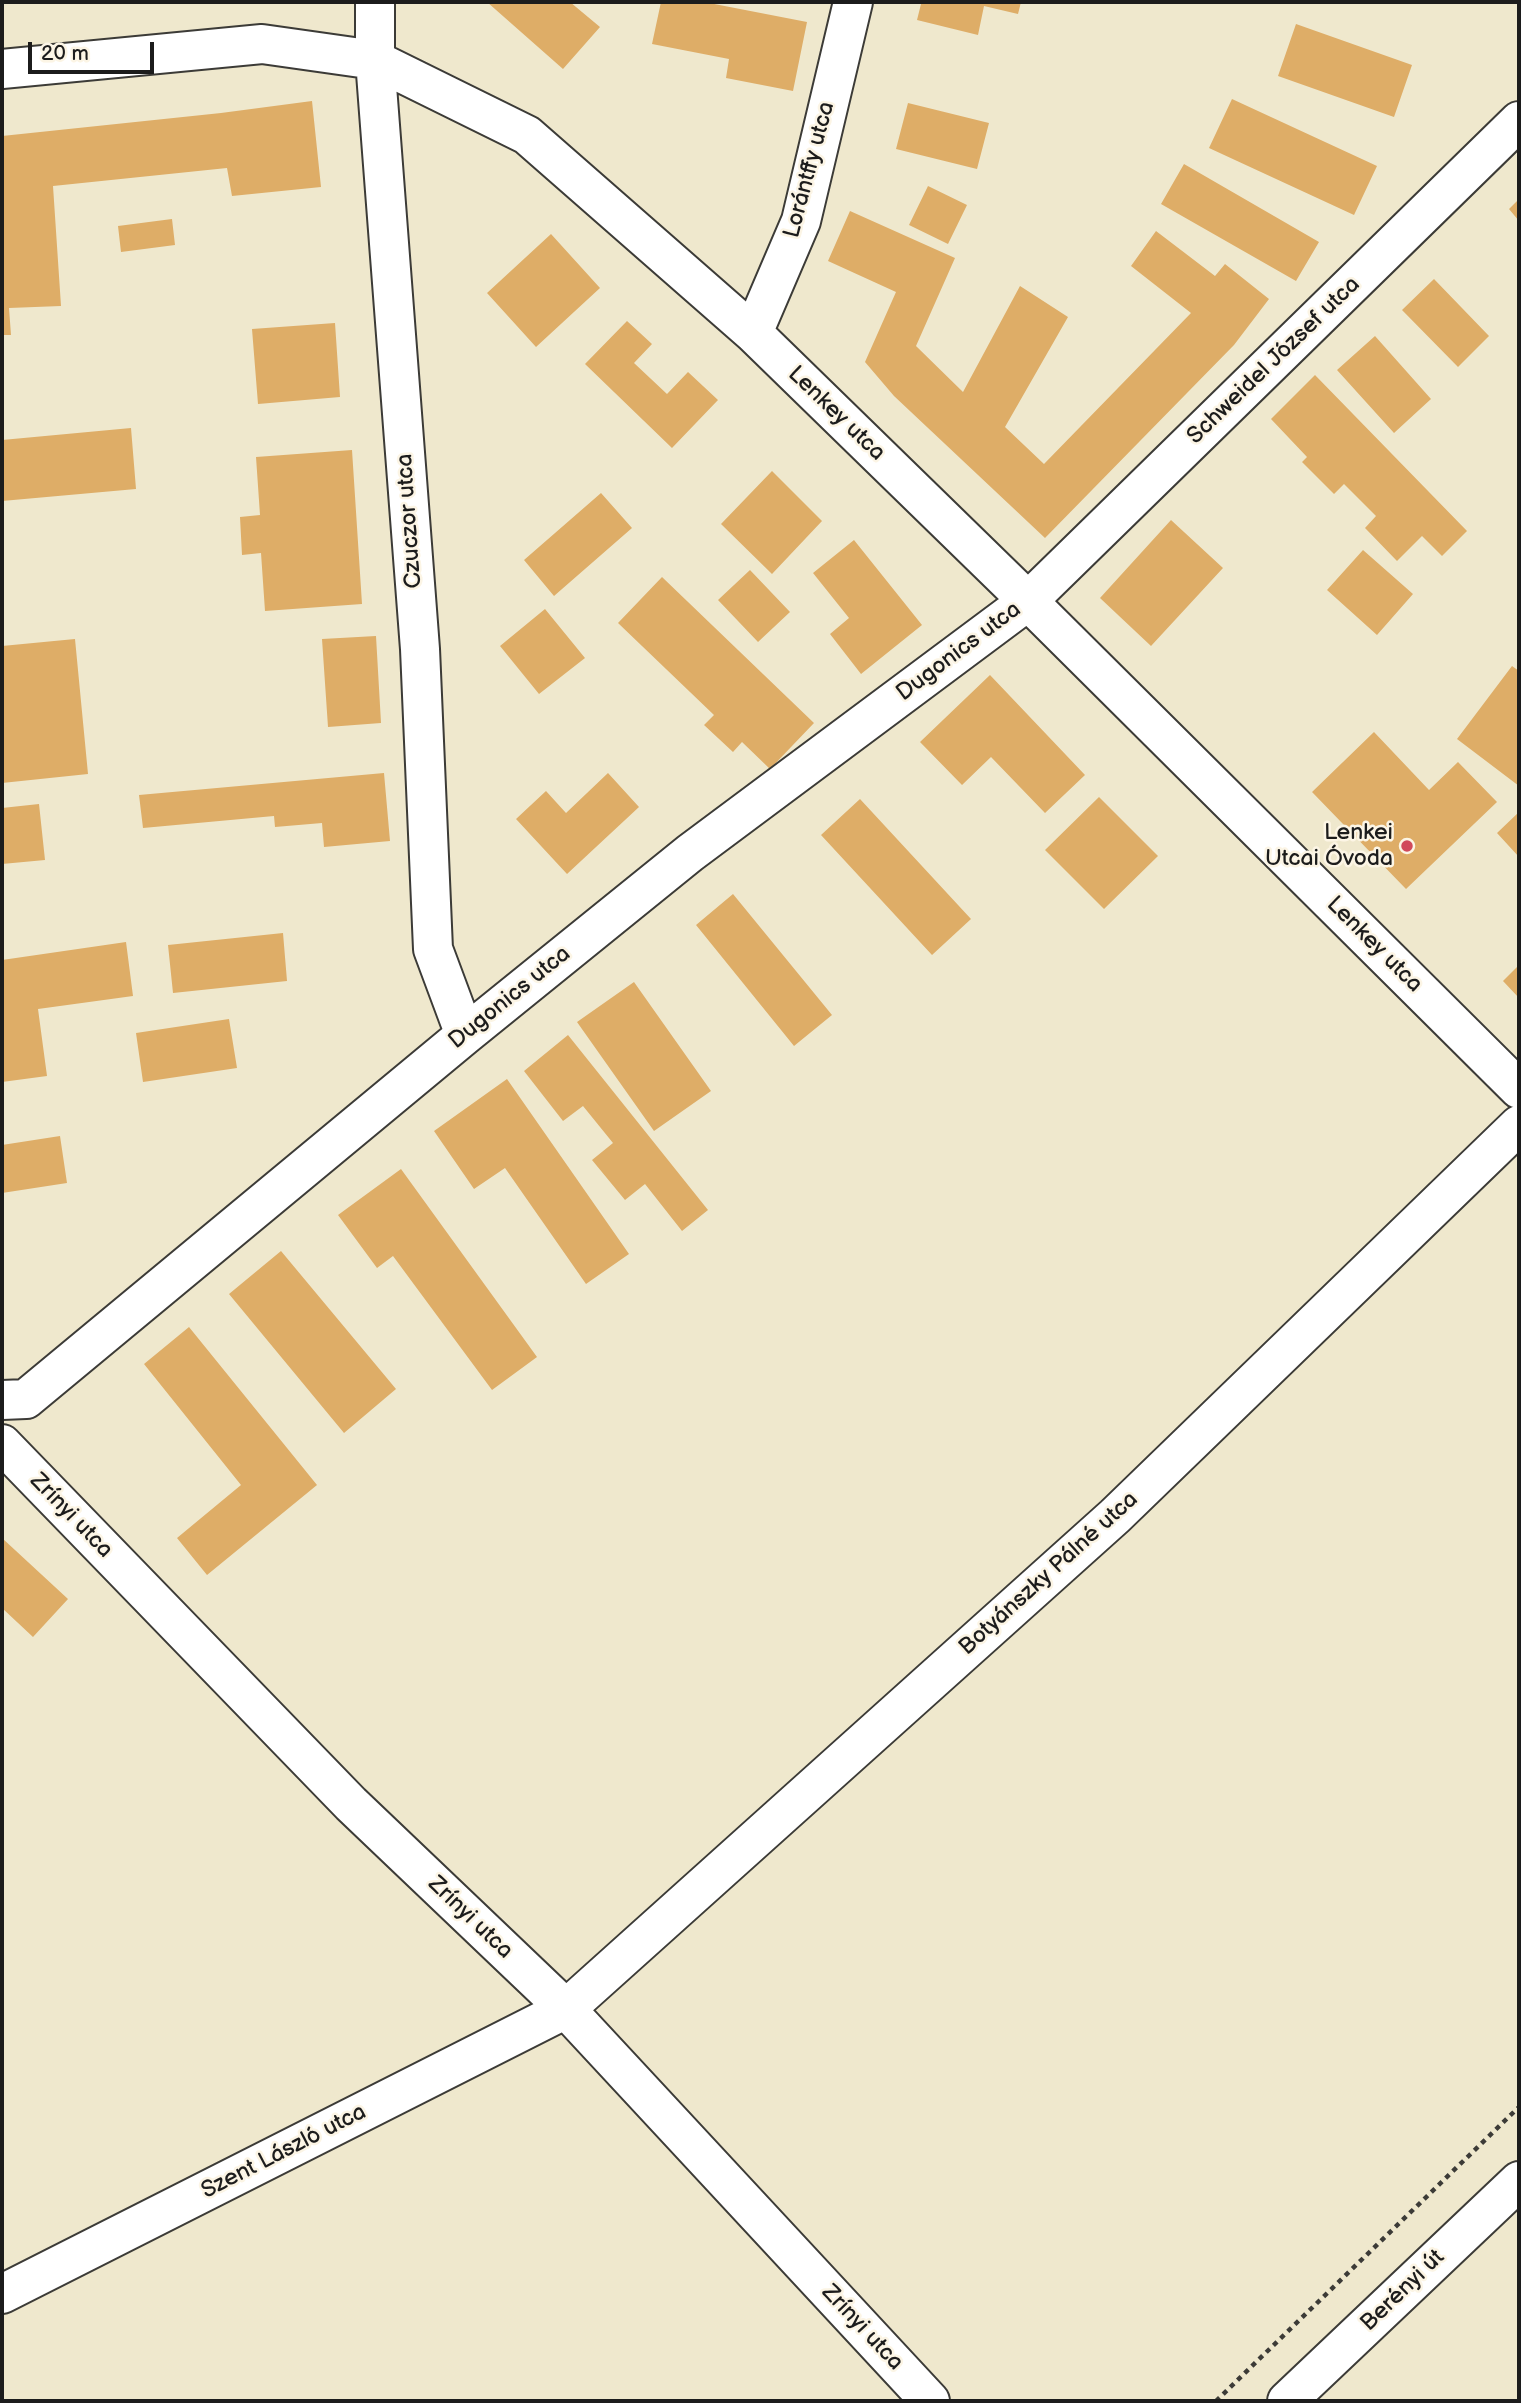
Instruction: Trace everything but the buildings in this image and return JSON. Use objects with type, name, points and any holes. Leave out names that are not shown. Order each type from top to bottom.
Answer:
[{"type":"street","name":"Czuczor utca","points":[[375,2],[376,60],[419,636],[433,949],[465,1035]]},
{"type":"street","name":"Lorántffy utca","points":[[753,333],[801,220],[853,2]]},
{"type":"street","name":"Lenkey utca","points":[[2,69],[262,44],[376,60],[527,135],[753,333],[1028,601],[1519,1089]]},
{"type":"street","name":"Schweidel József utca","points":[[1028,601],[1519,121]]},
{"type":"street","name":"Dugonics utca","points":[[2,1400],[26,1399],[465,1035],[690,853],[1028,601]]},
{"type":"street","name":"Botyánszky Pálné utca","points":[[566,2009],[1115,1516],[1519,1125]]},
{"type":"street","name":"Zrínyi utca","points":[[2,1444],[351,1804],[566,2009],[930,2401]]},
{"type":"street","name":"Szent László utca","points":[[2,2294],[566,2009]]},
{"type":"street","name":"Berényi út","points":[[1287,2401],[1519,2181]]},
{"type":"path","points":[[1216,2401],[1519,2107]]},
{"type":"place","name":"Lenkei Utcai Óvoda","points":[[1407,846]]}]
